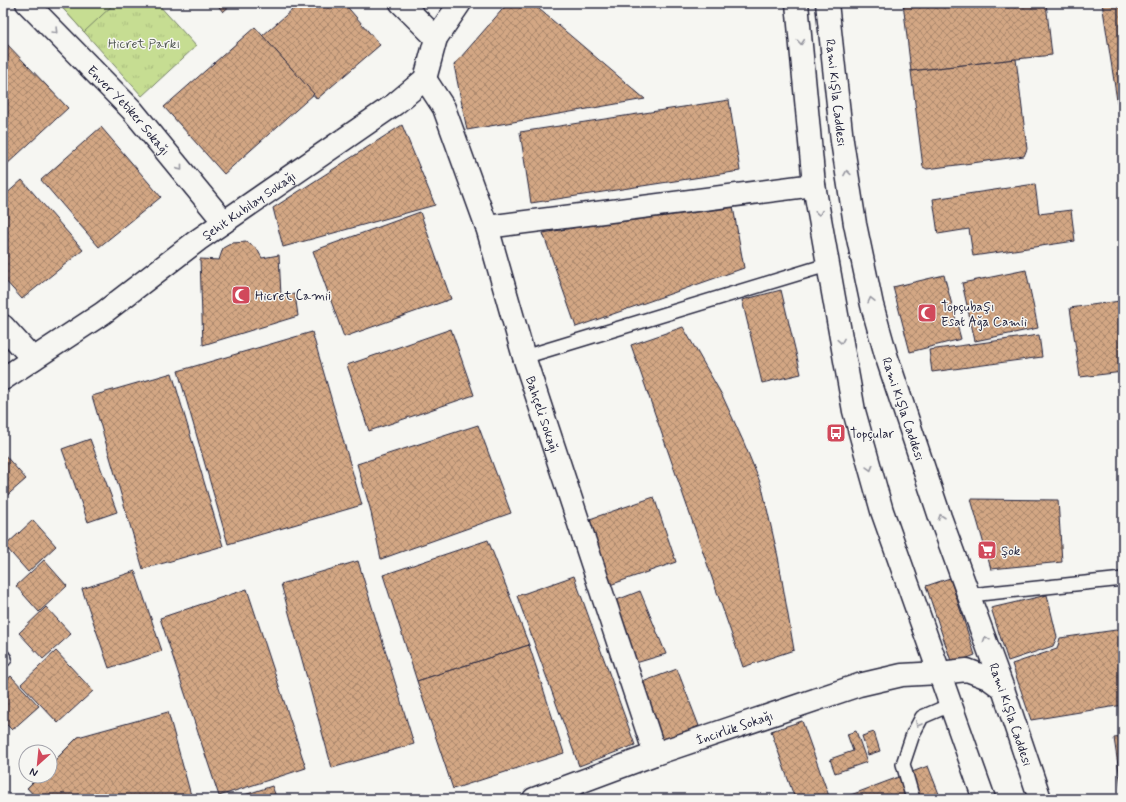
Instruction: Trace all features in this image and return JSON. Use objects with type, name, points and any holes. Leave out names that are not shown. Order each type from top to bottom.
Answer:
[{"type":"street","name":"Enver Yetiker Sokağı","points":[[27,3],[132,110],[224,222]]},
{"type":"street","points":[[401,3],[436,38]]},
{"type":"street","points":[[425,79],[436,38],[460,3]]},
{"type":"street","points":[[797,3],[814,185],[854,411],[882,510],[984,799]]},
{"type":"street","name":"Rami Kışla Caddesi","points":[[827,3],[842,141],[855,224],[872,305],[886,355],[940,516],[970,595],[1040,799]]},
{"type":"street","name":"Şehit Kubilay Sokağı","points":[[3,379],[103,313],[198,240],[396,104],[425,79]]},
{"type":"street","name":"Bahçeli Sokağı","points":[[425,79],[444,108],[487,228],[524,357],[655,754]]},
{"type":"street","points":[[487,228],[814,185]]},
{"type":"street","points":[[3,326],[33,359]]},
{"type":"street","name":"İncirlik Sokağı","points":[[534,799],[655,754],[859,685],[902,675],[967,670],[988,678],[1003,689]]},
{"type":"lane","points":[[524,357],[827,265]]},
{"type":"lane","points":[[970,595],[1123,579]]},
{"type":"lane","points":[[913,799],[903,764],[913,734],[922,716],[950,705]]},
{"type":"green space","name":"Hicret Parkı","points":[[58,3],[157,3],[196,46],[142,96]]},
{"type":"green space","points":[[58,3],[115,3],[84,32]]},
{"type":"building","points":[[216,3],[233,3],[223,12]]},
{"type":"building","points":[[300,3],[344,3],[380,45],[317,99],[262,36]]},
{"type":"building","points":[[508,3],[532,3],[645,99],[467,130],[454,65]]},
{"type":"building","points":[[903,3],[1046,3],[1052,55],[911,71]]},
{"type":"building","points":[[1102,3],[1123,3],[1123,120],[1120,120]]},
{"type":"building","points":[[255,27],[314,94],[224,174],[164,107]]},
{"type":"building","points":[[5,42],[68,108],[5,166],[3,164],[3,43]]},
{"type":"building","points":[[1016,59],[1027,149],[1024,156],[927,169],[923,167],[911,71]]},
{"type":"building","points":[[729,100],[740,171],[531,203],[520,132]]},
{"type":"building","points":[[402,125],[435,205],[283,247],[273,208]]},
{"type":"building","points":[[101,127],[161,197],[99,247],[41,180]]},
{"type":"building","points":[[22,180],[83,250],[22,299],[3,278],[3,197]]},
{"type":"building","points":[[1035,184],[1039,214],[1071,210],[1075,241],[973,256],[969,229],[938,234],[933,199]]},
{"type":"building","points":[[732,201],[744,268],[576,327],[543,233]]},
{"type":"building","points":[[420,212],[451,299],[344,337],[313,251]]},
{"type":"building","name":"Hicret Camii","points":[[247,242],[257,249],[262,258],[279,255],[281,296],[295,294],[298,316],[203,345],[200,259],[219,260],[223,248],[232,243]]},
{"type":"building","points":[[1026,270],[1038,328],[975,341],[962,283]]},
{"type":"building","name":"Topçubaşı Esat Ağa Camii","points":[[944,275],[961,339],[910,352],[893,287]]},
{"type":"building","points":[[781,290],[801,374],[762,383],[742,300]]},
{"type":"building","points":[[1120,301],[1123,321],[1123,372],[1080,377],[1070,308]]},
{"type":"building","points":[[683,327],[722,395],[744,443],[762,487],[778,557],[794,650],[743,667],[631,345]]},
{"type":"building","points":[[451,329],[474,395],[369,431],[347,365]]},
{"type":"building","points":[[312,332],[362,505],[228,544],[178,371]]},
{"type":"building","points":[[1039,335],[1042,357],[932,372],[929,350]]},
{"type":"building","points":[[172,373],[223,546],[143,569],[92,396]]},
{"type":"building","points":[[478,425],[511,513],[381,559],[370,508],[357,464]]},
{"type":"building","points":[[90,439],[117,512],[88,522],[62,449]]},
{"type":"building","points":[[3,453],[26,479],[3,499]]},
{"type":"building","points":[[654,497],[676,562],[604,587],[581,522]]},
{"type":"building","points":[[971,499],[1058,500],[1062,562],[991,569]]},
{"type":"building","points":[[33,520],[56,546],[28,572],[5,546]]},
{"type":"building","points":[[488,540],[529,645],[417,681],[383,575]]},
{"type":"building","points":[[44,560],[67,586],[39,612],[16,586]]},
{"type":"building","points":[[358,561],[414,744],[332,768],[281,584]]},
{"type":"building","points":[[135,571],[162,651],[109,668],[82,589]]},
{"type":"building","points":[[574,576],[635,745],[579,766],[517,596]]},
{"type":"building","points":[[950,578],[975,655],[952,664],[926,586]]},
{"type":"building","points":[[247,589],[306,768],[219,796],[160,618]]},
{"type":"building","points":[[640,591],[666,654],[629,665],[609,603]]},
{"type":"building","points":[[1047,595],[1057,637],[1053,646],[1008,661],[991,608]]},
{"type":"building","points":[[46,607],[71,634],[43,659],[19,633]]},
{"type":"building","points":[[1123,629],[1123,705],[1031,720],[1012,664],[1057,649],[1060,638]]},
{"type":"building","points":[[529,645],[564,753],[453,789],[417,681]]},
{"type":"building","points":[[56,651],[93,691],[58,723],[21,684]]},
{"type":"building","points":[[677,669],[699,726],[659,741],[637,684]]},
{"type":"building","points":[[11,676],[39,706],[12,730],[3,721],[3,683]]},
{"type":"building","points":[[168,712],[192,799],[37,799],[27,788],[31,784],[58,784],[58,757],[78,737]]},
{"type":"building","points":[[802,721],[830,799],[795,799],[771,731]]},
{"type":"building","points":[[856,731],[867,762],[835,773],[830,759],[853,751],[847,734]]},
{"type":"building","points":[[874,732],[880,751],[868,755],[862,736]]},
{"type":"building","points":[[1123,737],[1123,799],[1114,738]]},
{"type":"building","points":[[928,766],[941,799],[840,799]]},
{"type":"building","points":[[272,786],[277,799],[232,799]]},
{"type":"place","name":"Hicret Camii","points":[[241,295]]},
{"type":"place","name":"Topçubaşı Esat Ağa Camii","points":[[927,313]]},
{"type":"place","name":"Topçular","points":[[836,433]]},
{"type":"place","name":"Şok","points":[[987,550]]}]
